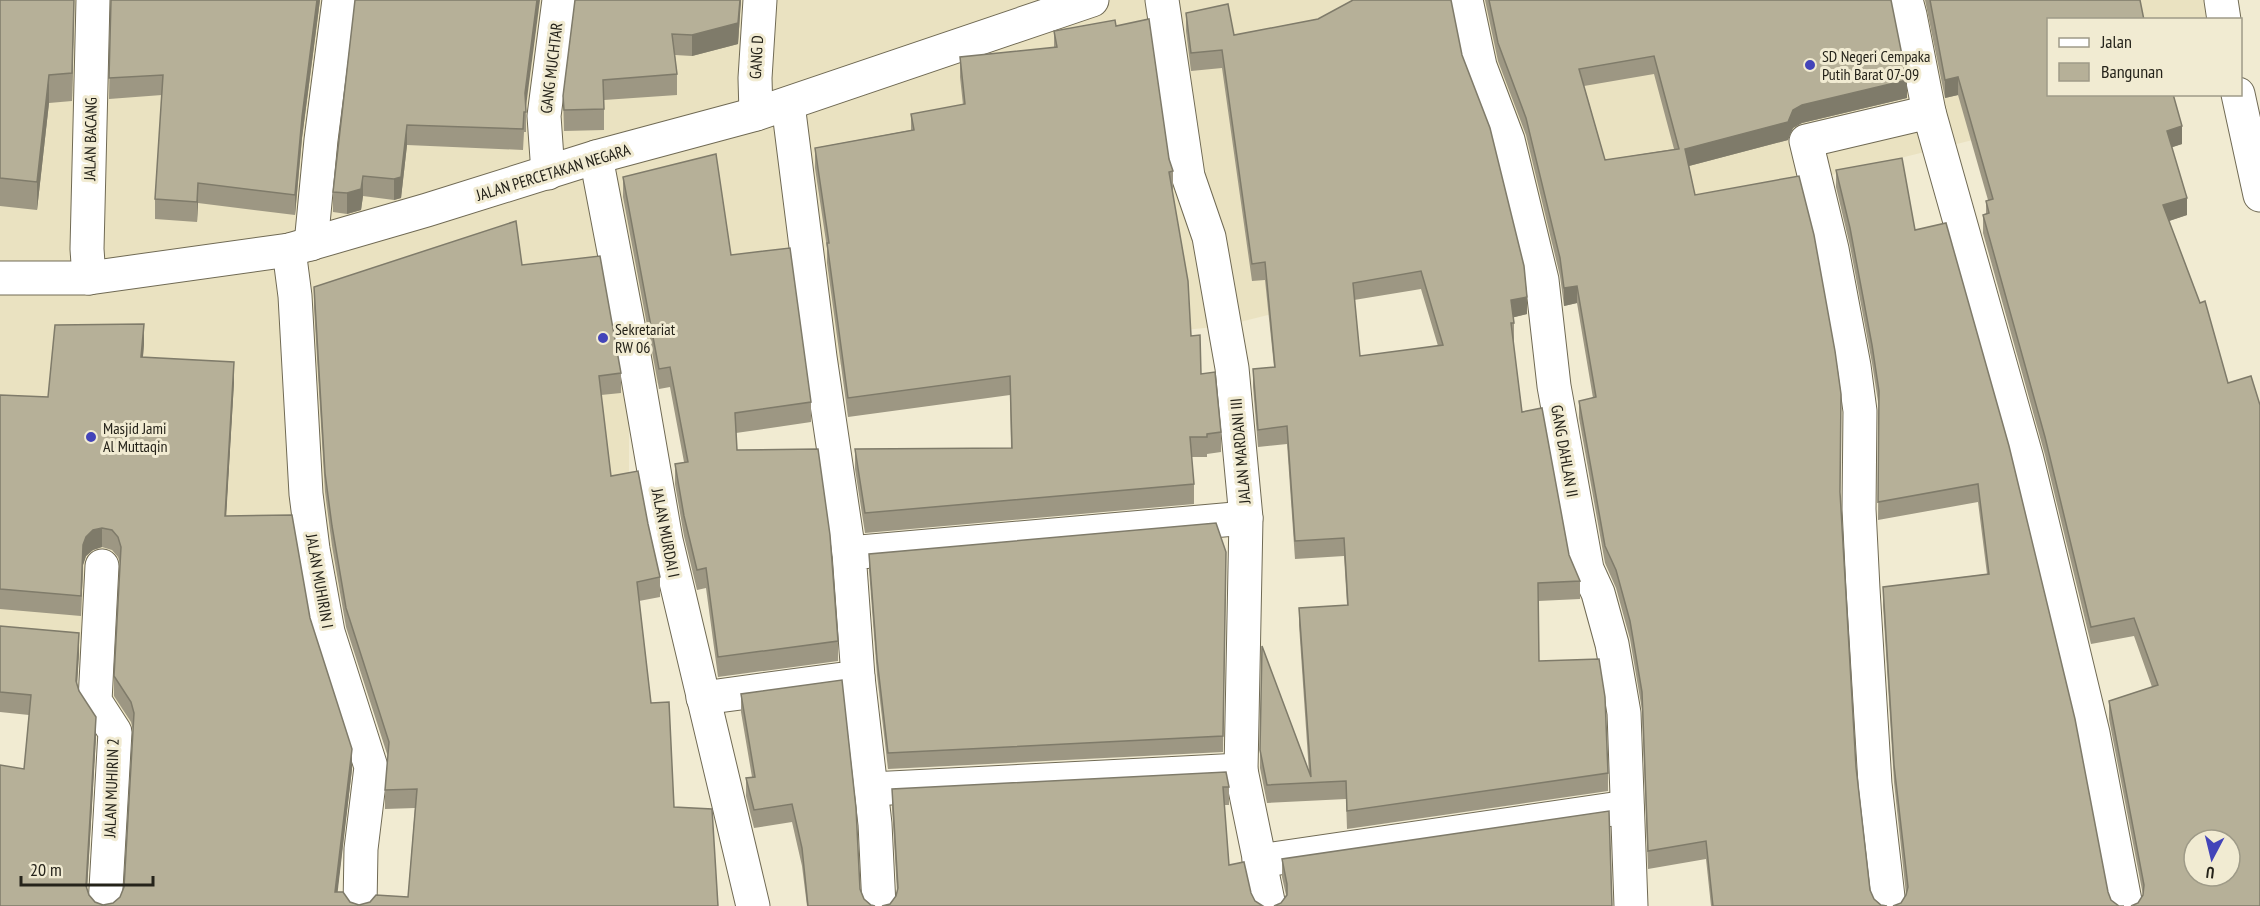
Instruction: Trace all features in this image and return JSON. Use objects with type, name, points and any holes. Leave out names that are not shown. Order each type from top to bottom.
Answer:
[{"type":"street","name":"JALAN BACANG","points":[[89,278],[87,249],[93,0]]},
{"type":"street","name":"JALAN MUHIRIN I","points":[[339,0],[321,140],[300,247],[296,296],[306,494],[313,549],[328,632],[371,767],[361,849],[360,906]]},
{"type":"street","name":"GANG MUCHTAR","points":[[548,173],[544,116],[559,0]]},
{"type":"street","name":"GANG D","points":[[756,114],[755,78],[760,0]]},
{"type":"street","name":"JALAN PERCETAKAN NEGARA","points":[[0,278],[89,278],[300,247],[596,157],[756,114],[1092,0]]},
{"type":"street","name":"JALAN MARDANI III","points":[[1162,0],[1188,176],[1209,237],[1232,368],[1246,518],[1241,770],[1269,906]]},
{"type":"street","name":"GANG DAHLAN II","points":[[1466,0],[1480,66],[1508,140],[1542,280],[1554,386],[1570,481],[1587,569],[1598,594],[1612,644],[1624,713],[1632,906]]},
{"type":"street","points":[[1906,0],[1929,112],[2027,459],[2093,733],[2126,906]]},
{"type":"street","points":[[2221,0],[2224,18]]},
{"type":"street","points":[[2238,96],[2260,195]]},
{"type":"street","points":[[788,104],[820,357],[849,553],[858,677],[871,789],[879,906]]},
{"type":"street","points":[[1889,906],[1875,784],[1863,589],[1859,509],[1860,411],[1845,313],[1806,141],[1929,112]]},
{"type":"street","name":"JALAN MURDAI I","points":[[596,157],[666,540],[753,906]]},
{"type":"street","points":[[849,553],[1246,518]]},
{"type":"street","name":"JALAN MUHIRIN 2","points":[[102,566],[95,701],[115,732],[105,906]]},
{"type":"street","points":[[66,633],[98,636]]},
{"type":"street","points":[[703,698],[858,677]]},
{"type":"street","points":[[871,789],[1241,770]]},
{"type":"street","points":[[1258,861],[1627,807]]},
{"type":"shaded area","points":[[0,0],[2222,0],[2225,18],[2047,18],[2047,96],[2150,96],[1224,326],[629,386],[629,508],[346,532],[329,734],[89,732],[86,661],[0,649]]},
{"type":"building","points":[[0,0],[74,0],[72,73],[49,75],[37,182],[0,178]]},
{"type":"building","points":[[111,0],[317,0],[295,195],[198,183],[197,202],[155,199],[163,75],[109,78]]},
{"type":"building","points":[[355,0],[537,0],[525,93],[526,112],[524,112],[523,129],[407,125],[401,177],[394,179],[363,176],[361,189],[347,193],[333,192]]},
{"type":"building","points":[[575,0],[740,0],[738,23],[692,35],[672,34],[677,74],[603,80],[604,109],[564,110],[563,96]]},
{"type":"building","points":[[1353,0],[1451,0],[1462,55],[1490,128],[1524,266],[1527,297],[1511,300],[1514,323],[1511,323],[1522,412],[1542,408],[1569,555],[1580,581],[1538,583],[1539,661],[1599,659],[1605,697],[1608,773],[1347,811],[1346,781],[1267,785],[1260,750],[1262,646],[1311,777],[1299,608],[1348,605],[1344,538],[1295,541],[1287,426],[1258,430],[1253,369],[1275,367],[1265,262],[1252,264],[1222,50],[1191,53],[1186,13],[1228,4],[1234,35],[1318,19]],"holes":[[[1421,271],[1443,345],[1360,356],[1353,283]]]},
{"type":"building","points":[[1489,0],[1891,0],[1907,80],[1802,105],[1793,110],[1788,122],[1685,149],[1695,195],[1799,176],[1814,235],[1841,394],[1840,492],[1856,767],[1870,890],[1874,899],[1881,905],[1887,906],[1713,906],[1706,841],[1648,851],[1642,692],[1630,621],[1616,570],[1605,546],[1579,401],[1596,397],[1577,286],[1564,288],[1560,258],[1526,118],[1498,43]],"holes":[[[1654,56],[1679,149],[1605,160],[1579,69]]]},
{"type":"building","points":[[1930,0],[2140,0],[2144,18],[2047,18],[2047,96],[2174,96],[2182,126],[2167,131],[2187,198],[2163,205],[2200,303],[2205,301],[2228,383],[2251,376],[2260,405],[2260,906],[2131,906],[2138,903],[2143,895],[2144,885],[2109,701],[2158,685],[2134,618],[2091,627],[2045,437],[1983,215],[1989,213],[1986,201],[1993,199],[1958,77],[1945,80]]},
{"type":"building","points":[[1149,19],[1169,159],[1173,171],[1169,172],[1188,281],[1191,336],[1200,335],[1201,374],[1215,372],[1221,432],[1207,434],[1207,437],[1190,437],[1194,484],[865,513],[855,449],[1012,448],[1010,376],[848,398],[815,148],[914,130],[911,114],[965,104],[960,57],[1057,47],[1054,31],[1115,20],[1116,26]]},
{"type":"building","points":[[716,154],[731,255],[790,248],[811,402],[735,413],[737,450],[818,449],[830,535],[838,641],[718,657],[706,568],[697,570],[675,464],[688,462],[670,367],[659,369],[623,177]]},
{"type":"building","points":[[1902,158],[1915,230],[1946,223],[2009,446],[2075,719],[2108,892],[2111,900],[2119,906],[1893,906],[1901,903],[1908,887],[1894,765],[1883,587],[1989,574],[1978,484],[1878,502],[1879,391],[1850,228],[1836,170]]},
{"type":"building","points":[[516,221],[522,265],[600,256],[621,373],[599,376],[611,476],[638,471],[660,577],[637,582],[651,703],[669,702],[674,807],[712,809],[718,906],[0,906],[0,765],[24,769],[31,695],[0,692],[0,626],[79,633],[76,681],[79,691],[96,717],[86,886],[95,902],[103,905],[113,903],[120,897],[124,887],[134,713],[131,702],[114,676],[121,547],[118,537],[112,530],[102,528],[93,530],[86,537],[83,545],[81,596],[0,589],[0,395],[48,397],[55,325],[144,324],[141,357],[234,362],[225,516],[292,515],[310,618],[352,749],[335,892],[343,892],[350,902],[359,905],[370,902],[376,895],[408,897],[417,789],[385,790],[389,742],[346,608],[325,473],[314,287]]},
{"type":"building","points":[[1216,523],[1226,552],[1223,736],[888,753],[877,659],[869,554]]},
{"type":"building","points":[[842,680],[856,808],[860,889],[864,899],[875,906],[808,906],[802,848],[792,804],[754,810],[746,778],[755,777],[741,694]]},
{"type":"building","points":[[1226,772],[1229,787],[1223,787],[1229,865],[1244,862],[1251,893],[1255,901],[1263,906],[882,906],[890,904],[898,888],[892,789]]},
{"type":"building","points":[[1609,811],[1612,906],[1274,906],[1281,903],[1287,895],[1282,859]]},
{"type":"place","name":"SD Negeri Cempaka Putih Barat 07-09","points":[[1810,65]]},
{"type":"place","name":"Sekretariat RW 06","points":[[603,338]]},
{"type":"place","name":"Masjid Jami Al Muttaqin","points":[[91,437]]}]
